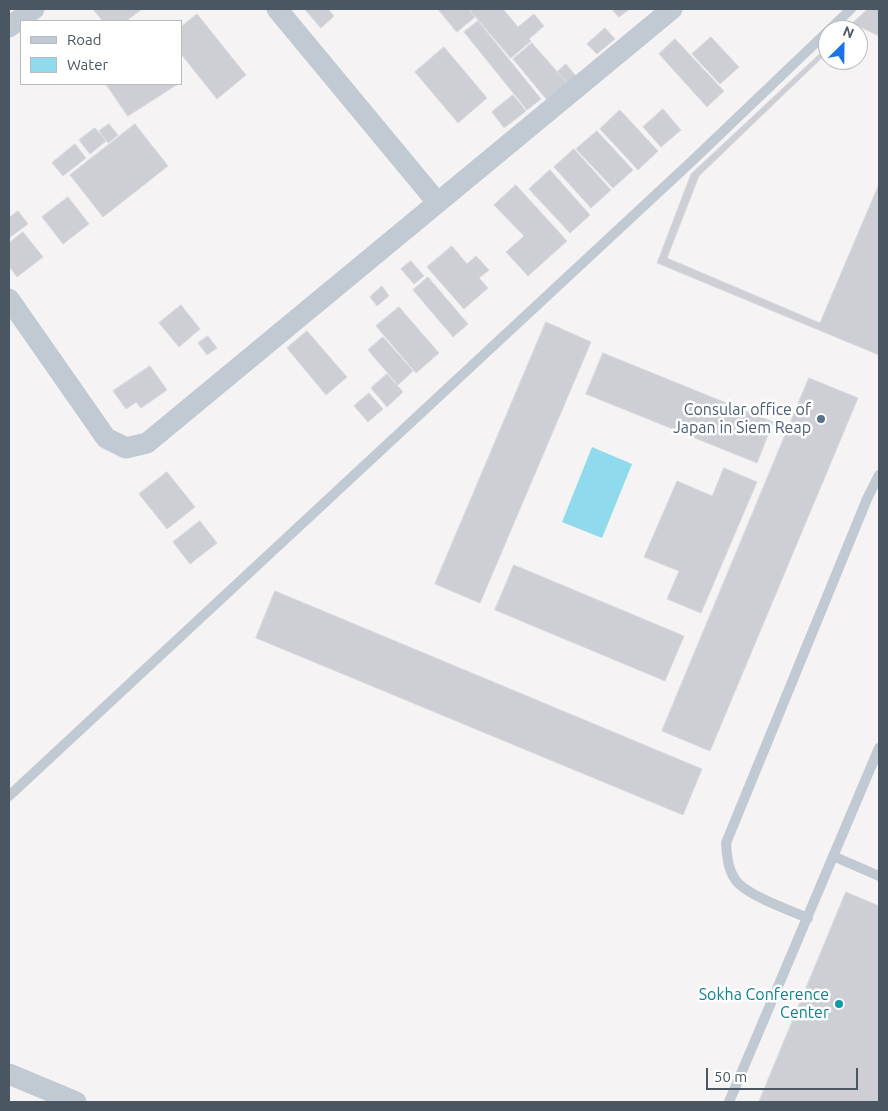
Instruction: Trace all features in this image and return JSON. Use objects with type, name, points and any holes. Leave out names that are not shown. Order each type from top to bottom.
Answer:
[{"type":"street","points":[[9,27],[34,9]]},
{"type":"street","points":[[277,9],[438,202]]},
{"type":"street","points":[[9,299],[106,438],[126,448],[147,443],[671,9]]},
{"type":"street","points":[[9,1074],[76,1102]]},
{"type":"lane","points":[[839,20],[851,9]]},
{"type":"lane","points":[[9,796],[662,189],[818,40]]},
{"type":"lane","points":[[808,918],[766,900],[738,883],[727,862],[726,843],[859,517],[879,475]]},
{"type":"lane","points":[[729,1102],[879,748]]},
{"type":"lane","points":[[833,856],[879,876]]},
{"type":"water","points":[[592,447],[632,464],[602,538],[562,522]]},
{"type":"building","points":[[93,9],[142,9],[127,20],[102,20]]},
{"type":"building","points":[[305,9],[328,9],[334,16],[321,28]]},
{"type":"building","points":[[438,9],[468,9],[475,17],[457,32]]},
{"type":"building","points":[[469,9],[503,9],[518,27],[534,14],[544,26],[529,39],[531,41],[511,58]]},
{"type":"building","points":[[612,9],[630,9],[619,17]]},
{"type":"building","points":[[868,9],[879,9],[879,355],[657,263],[691,174],[818,55],[818,70],[868,70],[868,20],[856,20]]},
{"type":"building","points":[[197,14],[246,75],[217,99],[182,55],[182,26]]},
{"type":"building","points":[[478,21],[541,99],[527,110],[464,32]]},
{"type":"building","points":[[605,28],[615,39],[597,54],[587,44]]},
{"type":"building","points":[[868,31],[879,36],[879,184],[820,323],[667,258],[699,176],[818,62],[818,70],[868,70]]},
{"type":"building","points":[[711,37],[739,67],[720,84],[692,54]]},
{"type":"building","points":[[675,39],[724,91],[707,107],[659,54]]},
{"type":"building","points":[[532,43],[567,83],[547,100],[513,59]]},
{"type":"building","points":[[444,47],[487,98],[458,123],[415,72]]},
{"type":"building","points":[[566,64],[576,76],[568,84],[557,72]]},
{"type":"building","points":[[107,85],[176,85],[128,116]]},
{"type":"building","points":[[513,95],[526,111],[504,128],[492,112]]},
{"type":"building","points":[[663,109],[681,130],[661,147],[643,127]]},
{"type":"building","points":[[620,110],[658,151],[638,170],[600,129]]},
{"type":"building","points":[[109,124],[118,135],[108,143],[99,131]]},
{"type":"building","points":[[135,124],[168,166],[103,217],[70,175]]},
{"type":"building","points":[[95,128],[106,141],[90,154],[79,140]]},
{"type":"building","points":[[597,131],[633,170],[613,188],[576,149]]},
{"type":"building","points":[[75,144],[86,158],[63,176],[52,163]]},
{"type":"building","points":[[574,149],[611,190],[591,208],[554,167]]},
{"type":"building","points":[[550,170],[590,215],[570,233],[529,189]]},
{"type":"building","points":[[516,185],[567,241],[528,276],[506,252],[524,236],[494,205]]},
{"type":"building","points":[[68,197],[89,224],[63,244],[42,217]]},
{"type":"building","points":[[18,211],[28,224],[9,238],[9,218]]},
{"type":"building","points":[[23,232],[43,257],[17,277],[9,266],[9,243]]},
{"type":"building","points":[[452,246],[467,264],[476,256],[489,270],[479,278],[488,288],[464,309],[427,267]]},
{"type":"building","points":[[411,261],[424,276],[414,284],[401,269]]},
{"type":"building","points":[[428,277],[468,324],[453,337],[413,290]]},
{"type":"building","points":[[382,286],[389,296],[377,306],[370,297]]},
{"type":"building","points":[[181,305],[200,329],[179,347],[159,323]]},
{"type":"building","points":[[399,307],[439,353],[416,373],[376,326]]},
{"type":"building","points":[[546,322],[591,342],[480,603],[435,584]]},
{"type":"building","points":[[307,331],[347,377],[326,395],[287,348]]},
{"type":"building","points":[[208,336],[217,348],[207,355],[198,343]]},
{"type":"building","points":[[383,337],[413,371],[398,385],[368,350]]},
{"type":"building","points":[[603,353],[773,422],[757,463],[586,394]]},
{"type":"building","points":[[150,366],[167,390],[141,408],[136,402],[126,409],[113,391]]},
{"type":"building","points":[[387,374],[403,392],[387,407],[371,388]]},
{"type":"building","points":[[809,378],[858,398],[710,751],[662,731]]},
{"type":"building","points":[[369,393],[383,409],[368,422],[354,406]]},
{"type":"building","points":[[724,468],[757,482],[701,613],[667,599],[679,571],[644,557],[677,481],[712,496]]},
{"type":"building","points":[[167,472],[195,507],[167,529],[139,494]]},
{"type":"building","points":[[200,521],[217,543],[190,564],[173,542]]},
{"type":"building","points":[[514,565],[684,636],[665,681],[495,610]]},
{"type":"building","points":[[275,591],[702,769],[683,815],[256,638]]},
{"type":"building","name":"Sokha Conference Center","points":[[846,892],[879,906],[879,1102],[759,1102]]},
{"type":"place","name":"Consular office of Japan in Siem Reap","points":[[821,419]]},
{"type":"place","name":"Sokha Conference Center","points":[[839,1004]]}]
